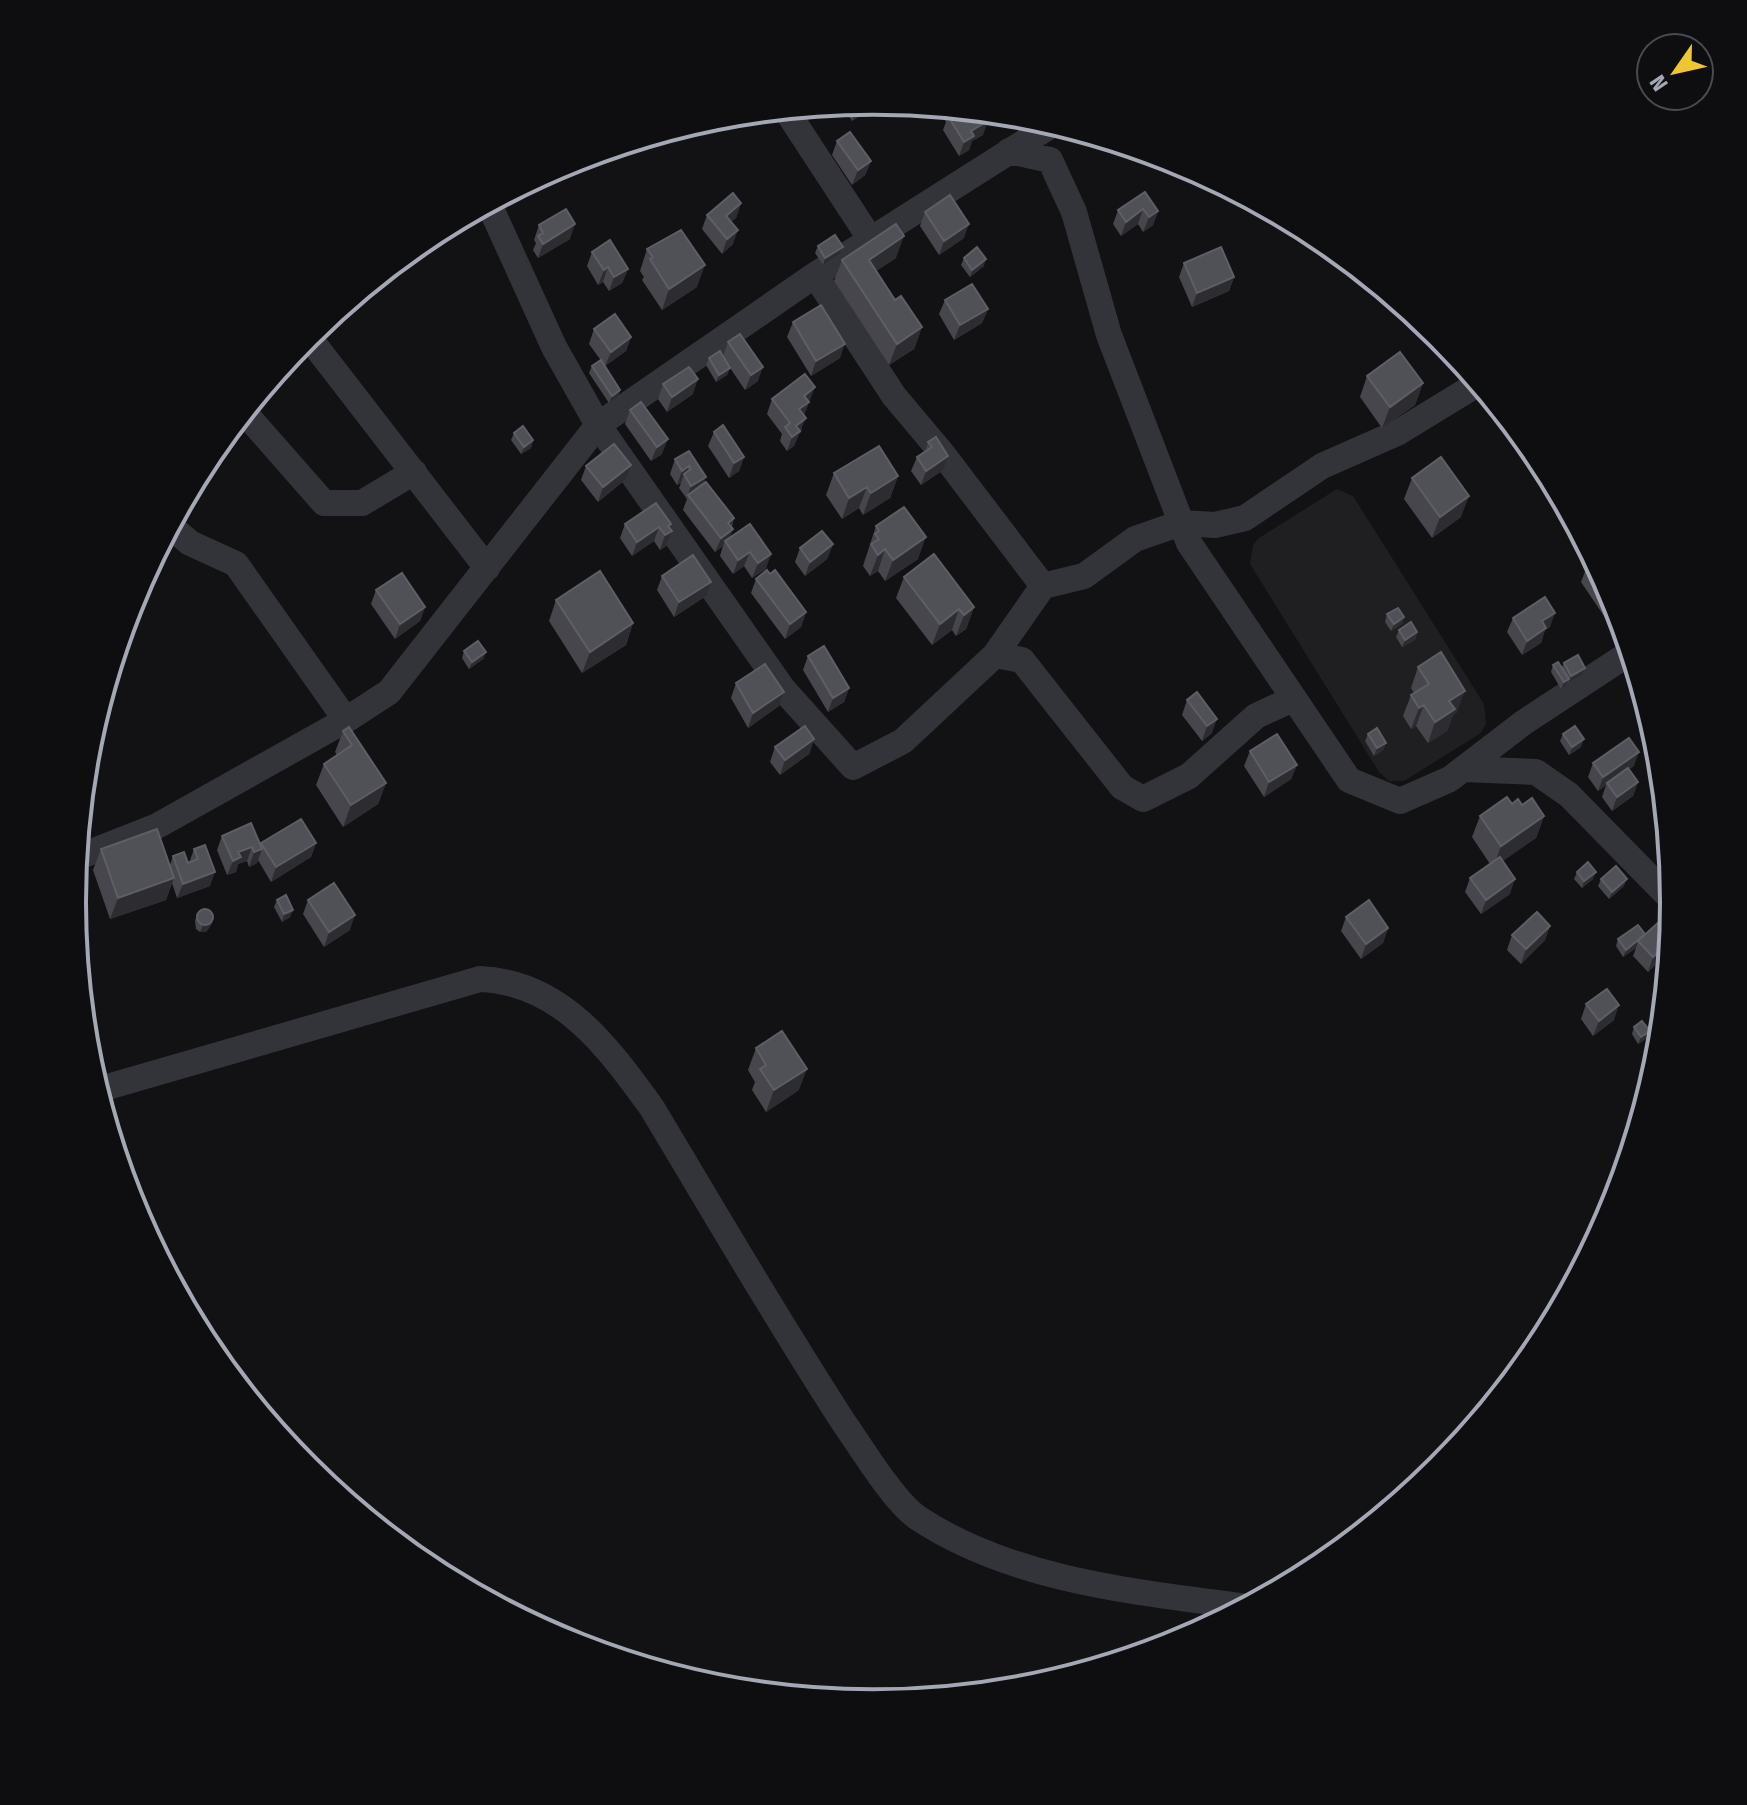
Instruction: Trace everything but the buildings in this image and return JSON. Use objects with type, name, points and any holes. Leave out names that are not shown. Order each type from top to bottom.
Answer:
[{"type":"street","points":[[792,120],[871,240]]},
{"type":"street","points":[[88,853],[157,826],[346,720],[389,692],[598,425],[815,275],[1040,133]]},
{"type":"street","points":[[1054,136],[1050,160],[1074,212],[1109,335],[1189,543],[1349,780],[1400,801],[1450,779],[1523,723],[1622,658]]},
{"type":"street","points":[[1009,151],[1050,160]]},
{"type":"street","points":[[493,214],[554,347],[598,425],[783,689],[853,767],[903,741],[995,655],[1043,586],[1084,576],[1135,539],[1181,523],[1215,525],[1245,518],[1322,466],[1399,432],[1470,388]]},
{"type":"street","points":[[815,275],[894,396],[942,453],[1043,586]]},
{"type":"street","points":[[316,347],[487,568]]},
{"type":"street","points":[[251,420],[324,503],[362,503],[414,472]]},
{"type":"street","points":[[179,533],[190,543],[236,564],[346,720]]},
{"type":"street","points":[[995,655],[1022,660],[1122,787],[1143,799],[1189,776],[1256,716],[1293,699]]},
{"type":"street","points":[[1463,769],[1536,772],[1569,795],[1660,888]]},
{"type":"street","points":[[108,1087],[480,979],[509,982],[537,991],[562,1007],[587,1030],[618,1063],[652,1108],[806,1364],[876,1470],[915,1517],[987,1554],[1095,1585],[1230,1604]]},
{"type":"shaded area","points":[[1337,489],[1353,496],[1484,704],[1486,724],[1481,733],[1404,781],[1389,781],[1379,772],[1250,564],[1253,545],[1259,538]]}]
